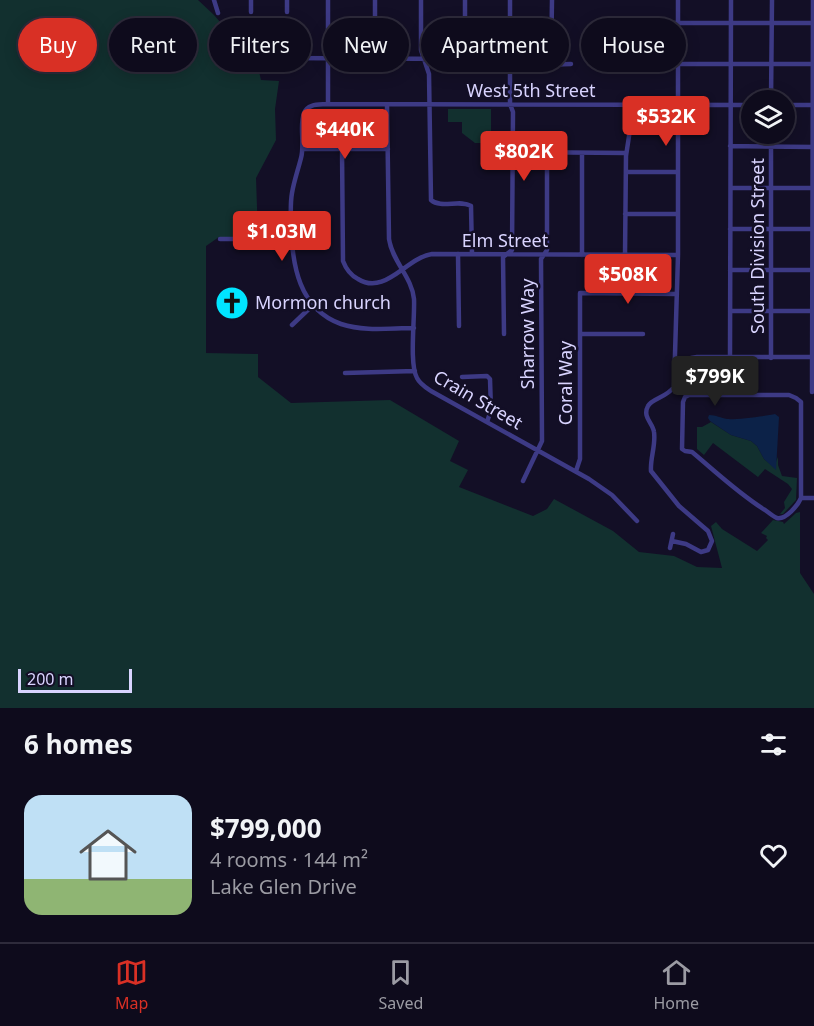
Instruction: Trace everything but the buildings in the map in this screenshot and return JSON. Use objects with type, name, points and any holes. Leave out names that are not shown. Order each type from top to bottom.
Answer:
[{"type":"street","points":[[214,0],[218,13]]},
{"type":"street","points":[[251,0],[251,12]]},
{"type":"street","points":[[287,0],[287,12]]},
{"type":"street","points":[[328,0],[328,18]]},
{"type":"street","points":[[375,0],[375,18]]},
{"type":"street","points":[[421,0],[421,18]]},
{"type":"street","points":[[465,0],[465,18]]},
{"type":"street","points":[[510,0],[510,18]]},
{"type":"street","points":[[552,0],[552,18]]},
{"type":"street","points":[[678,0],[678,18]]},
{"type":"street","points":[[730,357],[731,0]]},
{"type":"street","points":[[771,90],[772,0]]},
{"type":"street","points":[[812,392],[813,0]]},
{"type":"street","points":[[686,23],[813,23]]},
{"type":"street","points":[[686,64],[813,64]]},
{"type":"street","points":[[328,72],[328,104]]},
{"type":"street","points":[[428,72],[431,200],[436,204],[466,203],[471,206],[472,254]]},
{"type":"street","points":[[504,334],[503,257],[512,250],[513,112],[510,104],[510,72]]},
{"type":"street","points":[[672,541],[686,544],[701,552],[708,550],[712,541],[708,531],[680,506],[651,471],[650,463],[655,435],[647,420],[646,411],[652,401],[669,394],[674,387],[678,255],[678,72]]},
{"type":"street","name":"West 5th Street","points":[[303,149],[304,114],[311,105],[741,105]]},
{"type":"street","name":"Crain Street","points":[[387,105],[389,239],[395,259],[407,278],[413,294],[416,377],[423,386],[576,471],[612,495],[637,521]]},
{"type":"street","points":[[625,255],[626,153],[631,123],[631,105]]},
{"type":"street","points":[[795,105],[813,105]]},
{"type":"street","points":[[730,146],[813,147]]},
{"type":"street","name":"South Division Street","points":[[771,146],[771,358]]},
{"type":"street","points":[[388,149],[303,149],[291,196],[295,273],[314,305],[328,317],[353,327],[414,328]]},
{"type":"street","name":"Elm Street","points":[[342,149],[343,261],[356,278],[363,282],[375,284],[385,281],[423,256],[458,254],[678,255]]},
{"type":"street","points":[[513,152],[626,153]]},
{"type":"street","name":"Sharrow Way","points":[[523,481],[542,441],[541,259],[547,250],[547,152]]},
{"type":"street","points":[[582,153],[582,255]]},
{"type":"street","points":[[626,172],[678,172]]},
{"type":"street","points":[[731,188],[814,188]]},
{"type":"street","points":[[625,214],[678,214]]},
{"type":"street","points":[[730,229],[814,229]]},
{"type":"street","points":[[220,239],[292,239]]},
{"type":"street","points":[[458,254],[459,327]]},
{"type":"street","points":[[730,270],[813,270]]},
{"type":"street","name":"Coral Way","points":[[576,471],[580,459],[580,293],[677,294]]},
{"type":"street","points":[[292,325],[314,305]]},
{"type":"street","points":[[730,311],[813,311]]},
{"type":"street","points":[[580,334],[643,334]]},
{"type":"street","points":[[688,360],[697,357],[812,357]]},
{"type":"street","points":[[345,373],[415,371]]},
{"type":"street","points":[[462,376],[488,376],[490,379],[490,414],[487,422]]},
{"type":"street","points":[[689,395],[789,395],[796,398],[802,407],[801,498],[787,515],[777,518],[755,504],[692,452],[685,452],[682,449],[685,397],[689,395]]},
{"type":"street","points":[[801,498],[814,498]]},
{"type":"street","points":[[670,548],[673,534]]},
{"type":"green space","points":[[0,0],[198,0],[217,18],[209,18],[209,72],[259,72],[261,80],[279,81],[275,109],[276,140],[256,178],[258,237],[219,237],[206,246],[206,353],[258,354],[258,377],[291,403],[390,400],[459,441],[450,461],[468,470],[459,487],[533,516],[547,509],[554,499],[613,531],[639,552],[674,556],[697,567],[722,568],[711,526],[716,522],[722,529],[757,551],[768,540],[767,536],[761,533],[773,520],[784,524],[800,512],[800,573],[814,594],[814,708],[0,708]]},
{"type":"green space","points":[[448,109],[491,109],[491,143],[475,143],[462,133],[462,122],[448,122]]},
{"type":"green space","points":[[711,422],[731,435],[751,441],[757,446],[764,459],[776,469],[775,464],[778,457],[782,476],[797,478],[796,500],[783,514],[780,514],[785,508],[784,502],[792,489],[788,484],[765,469],[758,477],[713,443],[704,455],[697,449],[697,427]]},
{"type":"water","points":[[775,414],[779,417],[776,470],[764,459],[757,446],[751,441],[731,435],[708,418],[709,415],[731,419]]},
{"type":"place","name":"Mormon church","points":[[232,303]]}]
